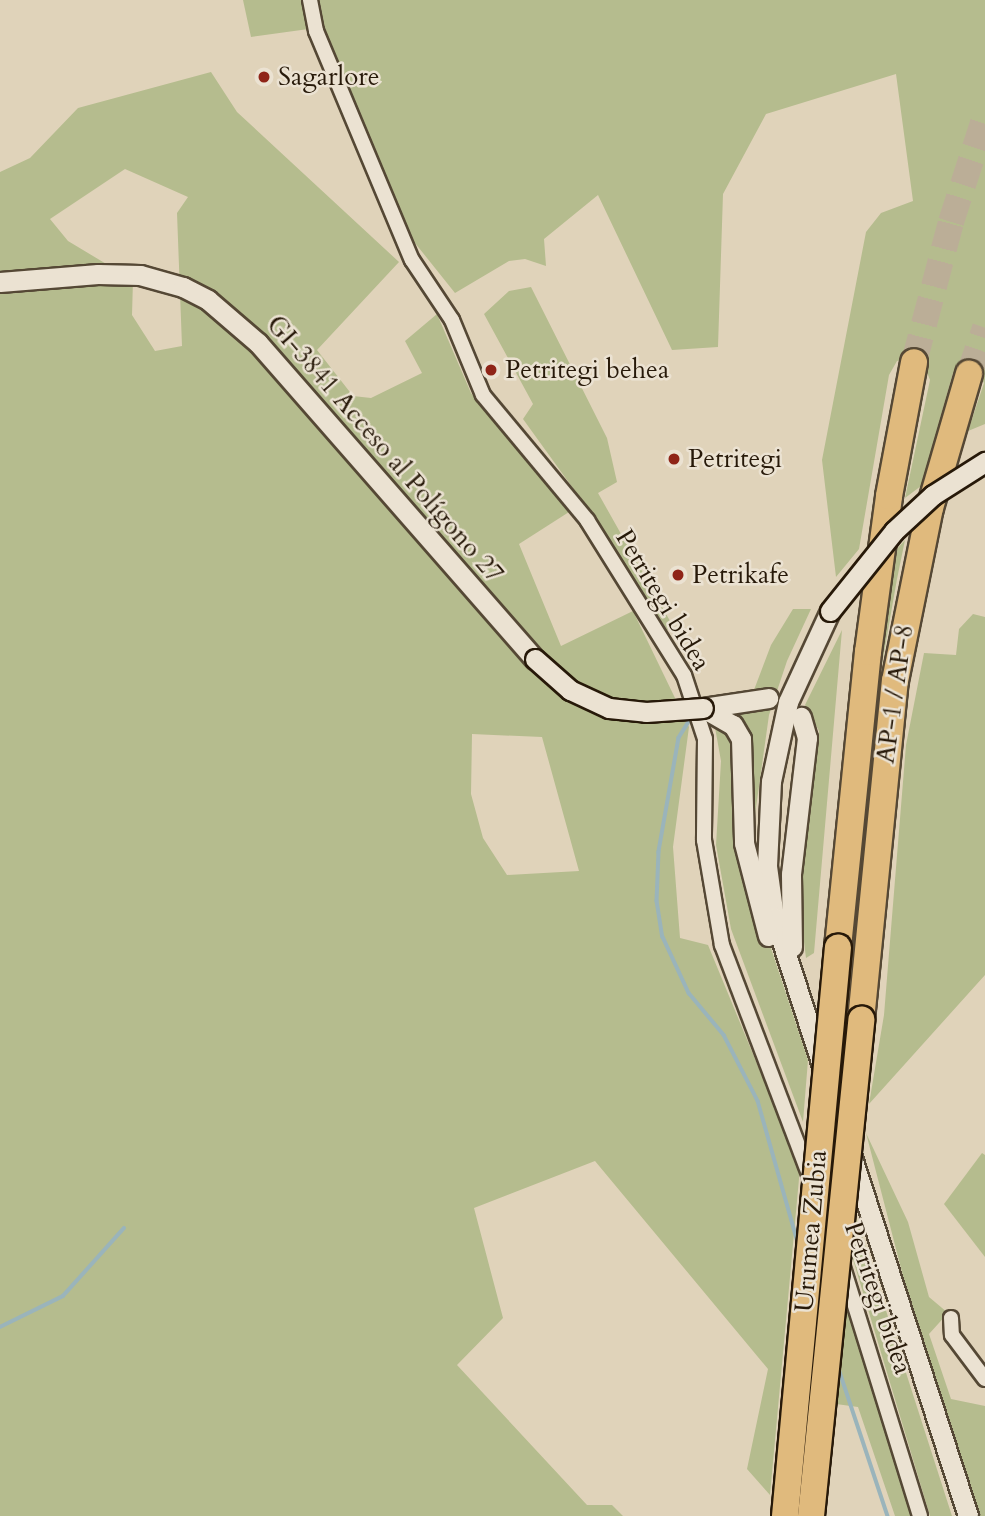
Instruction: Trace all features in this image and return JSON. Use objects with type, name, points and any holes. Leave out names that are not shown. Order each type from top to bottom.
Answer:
[{"type":"highway","name":"AP-1 / AP-8","points":[[838,947],[868,652],[889,496],[914,362]]},
{"type":"highway","name":"AP-1 / AP-8","points":[[861,1020],[895,681],[930,508],[970,374]]},
{"type":"highway","name":"Urumea Zubia","points":[[785,1516],[838,947]]},
{"type":"highway","name":"Urumea Zubia","points":[[811,1516],[861,1020]]},
{"type":"main road","name":"GI-3841 Acceso al Polígono 27","points":[[0,282],[98,274],[139,275],[183,287],[208,300],[258,343],[535,659],[570,690],[609,708],[646,712],[704,708],[768,698]]},
{"type":"main road","points":[[967,1510],[786,966],[767,866],[771,781],[788,702],[830,611],[894,531],[933,495],[985,461]]},
{"type":"main road","points":[[704,708],[733,725],[741,739],[742,818],[748,866],[772,948],[786,966]]},
{"type":"main road","points":[[801,717],[807,738],[788,913],[806,1023]]},
{"type":"street","name":"Petritegi bidea","points":[[310,0],[316,31],[412,260],[452,320],[483,395],[587,520],[684,675],[705,739],[704,841],[722,945],[859,1311],[920,1516]]},
{"type":"street","points":[[951,1318],[953,1335],[985,1378]]},
{"type":"green space","points":[[243,0],[985,0],[985,424],[968,431],[984,383],[978,373],[964,367],[953,373],[921,486],[905,498],[930,380],[923,362],[909,358],[897,361],[889,375],[859,549],[836,577],[822,460],[866,232],[881,213],[913,201],[896,74],[766,114],[723,194],[718,347],[672,350],[598,195],[544,239],[546,266],[525,259],[509,261],[455,293],[411,238],[323,27],[251,37]]},
{"type":"green space","points":[[211,72],[237,112],[399,262],[317,350],[353,396],[371,398],[422,373],[405,341],[437,314],[471,393],[569,512],[519,544],[561,646],[633,611],[689,727],[673,847],[680,938],[708,945],[800,1168],[770,1495],[747,1469],[768,1369],[595,1161],[474,1208],[503,1318],[457,1365],[587,1505],[612,1505],[623,1516],[0,1516],[0,172],[30,158],[78,108]],"holes":[[[125,169],[188,197],[177,213],[182,346],[155,351],[132,315],[133,280],[68,241],[50,219]],[[472,734],[542,737],[579,871],[507,875],[483,838],[471,794]]]},
{"type":"green space","points":[[531,287],[607,438],[617,482],[598,493],[674,628],[667,630],[606,534],[523,419],[533,404],[484,314],[509,291]]},
{"type":"green space","points":[[905,540],[897,579],[881,670],[896,550]]},
{"type":"green space","points":[[793,609],[811,609],[787,661],[769,715],[752,836],[763,924],[808,1060],[803,1122],[731,929],[716,845],[721,761],[711,705],[746,711],[771,645]]},
{"type":"green space","points":[[973,614],[985,617],[985,975],[869,1104],[884,1015],[906,745],[924,653],[956,655],[959,629]]},
{"type":"green space","points":[[842,630],[814,953],[806,958],[799,902],[819,731],[805,705]]},
{"type":"green space","points":[[866,1133],[908,1222],[929,1297],[948,1313],[929,1334],[951,1399],[985,1406],[985,1516],[977,1516],[910,1303]]},
{"type":"green space","points":[[982,1153],[985,1155],[985,1257],[944,1204]]},
{"type":"green space","points":[[856,1217],[952,1516],[930,1516],[852,1256]]},
{"type":"green space","points":[[846,1290],[914,1516],[895,1516],[858,1407],[836,1404]]},
{"type":"waterway","points":[[689,722],[679,738],[659,852],[657,901],[663,937],[689,993],[724,1035],[758,1101],[798,1242]]},
{"type":"waterway","points":[[0,1327],[63,1296],[124,1228]]},
{"type":"waterway","points":[[838,1366],[888,1516]]},
{"type":"tunnel","points":[[914,362],[951,222],[985,117]]},
{"type":"tunnel","points":[[969,374],[985,328]]},
{"type":"place","name":"Sagarlore","points":[[264,77]]},
{"type":"place","name":"Petritegi behea","points":[[491,370]]},
{"type":"place","name":"Petritegi","points":[[674,459]]},
{"type":"place","name":"Petrikafe","points":[[678,575]]}]
